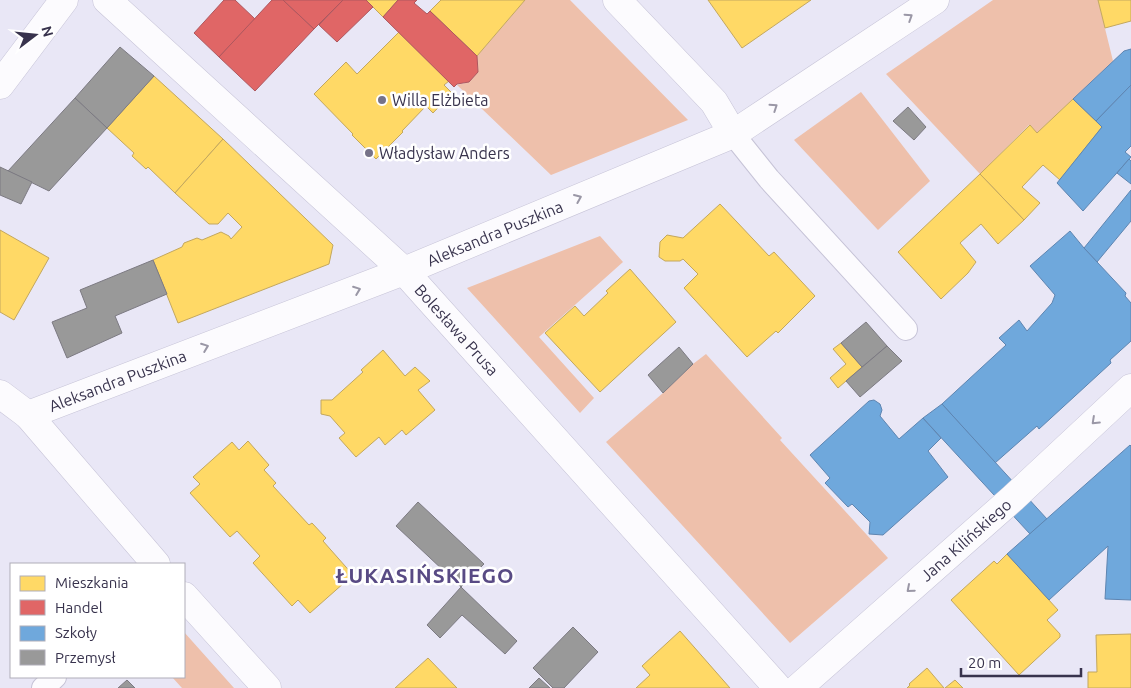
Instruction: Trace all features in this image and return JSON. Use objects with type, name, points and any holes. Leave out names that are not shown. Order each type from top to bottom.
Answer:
[{"type":"street","points":[[0,85],[64,0]]},
{"type":"street","name":"Bolesława Prusa","points":[[107,0],[404,271],[778,688]]},
{"type":"street","points":[[617,0],[714,102],[733,134]]},
{"type":"street","name":"Aleksandra Puszkina","points":[[28,415],[404,271],[733,134],[936,0]]},
{"type":"street","name":"Jana Kilińskiego","points":[[798,688],[1013,498],[1131,388]]},
{"type":"street","points":[[0,394],[28,415],[155,563]]},
{"type":"street","points":[[185,597],[267,688]]},
{"type":"lane","points":[[733,134],[769,179],[906,329]]},
{"type":"lane","points":[[43,688],[54,678]]},
{"type":"shaded area","points":[[525,0],[570,0],[688,120],[551,175],[457,85],[469,82],[478,72],[477,56]]},
{"type":"shaded area","points":[[993,0],[1098,0],[1113,61],[1037,133],[1029,125],[980,174],[886,74]]},
{"type":"shaded area","points":[[861,92],[930,181],[878,230],[794,140]]},
{"type":"shaded area","points":[[600,236],[623,262],[539,337],[594,398],[580,413],[467,288]]},
{"type":"shaded area","points":[[706,354],[782,438],[780,440],[888,558],[790,643],[606,442]]},
{"type":"shaded area","points":[[185,633],[234,688],[182,688],[173,678],[185,678]]},
{"type":"building: Mieszkania","points":[[366,0],[398,0],[383,17]]},
{"type":"building: Mieszkania","points":[[441,0],[525,0],[477,56],[430,11]]},
{"type":"building: Mieszkania","points":[[708,0],[811,0],[742,48]]},
{"type":"building: Mieszkania","points":[[1098,0],[1131,0],[1131,21],[1105,28]]},
{"type":"building: Mieszkania","name":"Willa Elżbieta","points":[[399,32],[449,81],[444,85],[452,93],[433,113],[426,106],[376,159],[314,94],[346,62],[357,74]]},
{"type":"building: Mieszkania","points":[[154,76],[223,139],[175,193],[148,167],[146,169],[132,156],[134,153],[107,128]]},
{"type":"building: Mieszkania","points":[[1073,99],[1102,127],[1060,180],[1043,165],[1022,187],[1040,203],[1024,220],[980,174],[1030,125],[1037,133]]},
{"type":"building: Mieszkania","points":[[223,139],[333,245],[329,264],[178,323],[153,260],[197,238],[202,240],[221,232],[231,239],[242,227],[228,213],[218,224],[209,224],[175,193]]},
{"type":"building: Mieszkania","points":[[980,174],[1024,220],[998,244],[981,224],[960,243],[976,262],[968,273],[941,299],[898,252]]},
{"type":"building: Mieszkania","points":[[720,204],[769,256],[774,252],[815,296],[778,333],[776,331],[747,357],[684,288],[698,274],[683,259],[680,261],[665,261],[659,257],[660,242],[667,235],[683,238]]},
{"type":"building: Mieszkania","points":[[0,230],[49,258],[14,320],[0,312]]},
{"type":"building: Mieszkania","points":[[630,269],[676,322],[600,392],[545,333],[575,306],[584,316],[608,293],[606,291]]},
{"type":"building: Mieszkania","points":[[841,343],[862,367],[838,388],[830,378],[846,364],[833,349]]},
{"type":"building: Mieszkania","points":[[383,350],[405,376],[415,367],[430,381],[418,390],[435,410],[406,435],[402,430],[385,445],[379,437],[356,457],[339,438],[345,433],[330,416],[321,414],[321,400],[332,400],[363,372],[361,370]]},
{"type":"building: Mieszkania","points":[[248,441],[269,465],[264,470],[276,483],[273,486],[309,525],[312,523],[326,538],[323,541],[353,575],[310,613],[298,600],[292,606],[253,563],[260,556],[237,531],[230,537],[190,493],[200,484],[193,477],[232,442],[239,450]]},
{"type":"building: Mieszkania","points":[[1007,554],[1058,610],[1047,620],[1060,634],[1060,637],[1019,675],[951,600],[994,561],[997,564]]},
{"type":"building: Mieszkania","points":[[680,631],[730,688],[636,688],[650,675],[642,666]]},
{"type":"building: Mieszkania","points":[[1131,634],[1131,688],[1088,688],[1088,672],[1097,672],[1096,635]]},
{"type":"building: Mieszkania","points":[[428,658],[457,688],[395,688]]},
{"type":"building: Mieszkania","points":[[927,668],[944,688],[907,688],[909,684]]},
{"type":"building: Mieszkania","points":[[955,680],[963,688],[945,688]]},
{"type":"building: Handel","points":[[224,0],[235,0],[255,19],[219,57],[194,33]]},
{"type":"building: Handel","points":[[272,0],[283,0],[314,29],[255,91],[219,57]]},
{"type":"building: Handel","points":[[283,0],[343,0],[314,29]]},
{"type":"building: Handel","points":[[343,0],[366,0],[373,7],[337,42],[319,25]]},
{"type":"building: Handel","points":[[398,0],[417,0],[414,3],[427,14],[430,11],[477,56],[478,72],[469,82],[457,84],[454,87],[383,17]]},
{"type":"building: Szkoły","points":[[1131,49],[1131,85],[1096,121],[1073,99],[1124,51]]},
{"type":"building: Szkoły","points":[[1131,85],[1131,146],[1125,152],[1131,157],[1083,211],[1057,183],[1102,127],[1096,121]]},
{"type":"building: Szkoły","points":[[1129,159],[1131,161],[1131,184],[1117,173]]},
{"type":"building: Szkoły","points":[[1131,190],[1131,221],[1097,262],[1084,248]]},
{"type":"building: Szkoły","points":[[1070,231],[1126,293],[1125,296],[1131,303],[1131,341],[1110,360],[1111,363],[1039,429],[1037,426],[995,463],[942,404],[1006,345],[999,338],[1019,320],[1027,331],[1052,303],[1055,295],[1030,266]]},
{"type":"building: Szkoły","points":[[874,400],[880,404],[882,410],[880,416],[899,439],[923,418],[941,438],[928,451],[948,477],[883,535],[869,534],[870,522],[852,504],[848,507],[825,483],[830,478],[810,455],[869,401]]},
{"type":"building: Szkoły","points":[[942,404],[1047,519],[1030,534],[923,418]]},
{"type":"building: Szkoły","points":[[1130,445],[1131,600],[1105,599],[1108,546],[1049,600],[1007,554]]},
{"type":"building: Przemysł","points":[[120,47],[154,76],[107,128],[75,98]]},
{"type":"building: Przemysł","points":[[75,98],[107,128],[49,191],[8,171]]},
{"type":"building: Przemysł","points":[[908,107],[926,127],[914,140],[893,121]]},
{"type":"building: Przemysł","points":[[0,167],[32,182],[21,204],[0,195]]},
{"type":"building: Przemysł","points":[[153,260],[167,294],[115,316],[122,333],[67,358],[52,322],[87,308],[80,290]]},
{"type":"building: Przemysł","points":[[866,322],[887,346],[862,367],[841,343]]},
{"type":"building: Przemysł","points":[[887,346],[902,361],[860,397],[846,381]]},
{"type":"building: Przemysł","points":[[679,347],[693,364],[663,393],[648,375]]},
{"type":"building: Przemysł","points":[[418,502],[484,564],[461,587],[396,526]]},
{"type":"building: Przemysł","points":[[461,587],[517,641],[505,654],[462,615],[440,638],[427,625]]},
{"type":"building: Przemysł","points":[[573,627],[598,652],[564,688],[553,688],[533,668]]},
{"type":"building: Przemysł","points":[[539,678],[550,688],[529,688]]},
{"type":"building: Przemysł","points":[[127,680],[135,688],[118,688]]},
{"type":"place","name":"Willa Elżbieta","points":[[382,100]]},
{"type":"place","name":"Władysław Anders","points":[[369,153]]},
{"type":"district","name":"ŁUKASIŃSKIEGO","points":[[425,575]]}]
